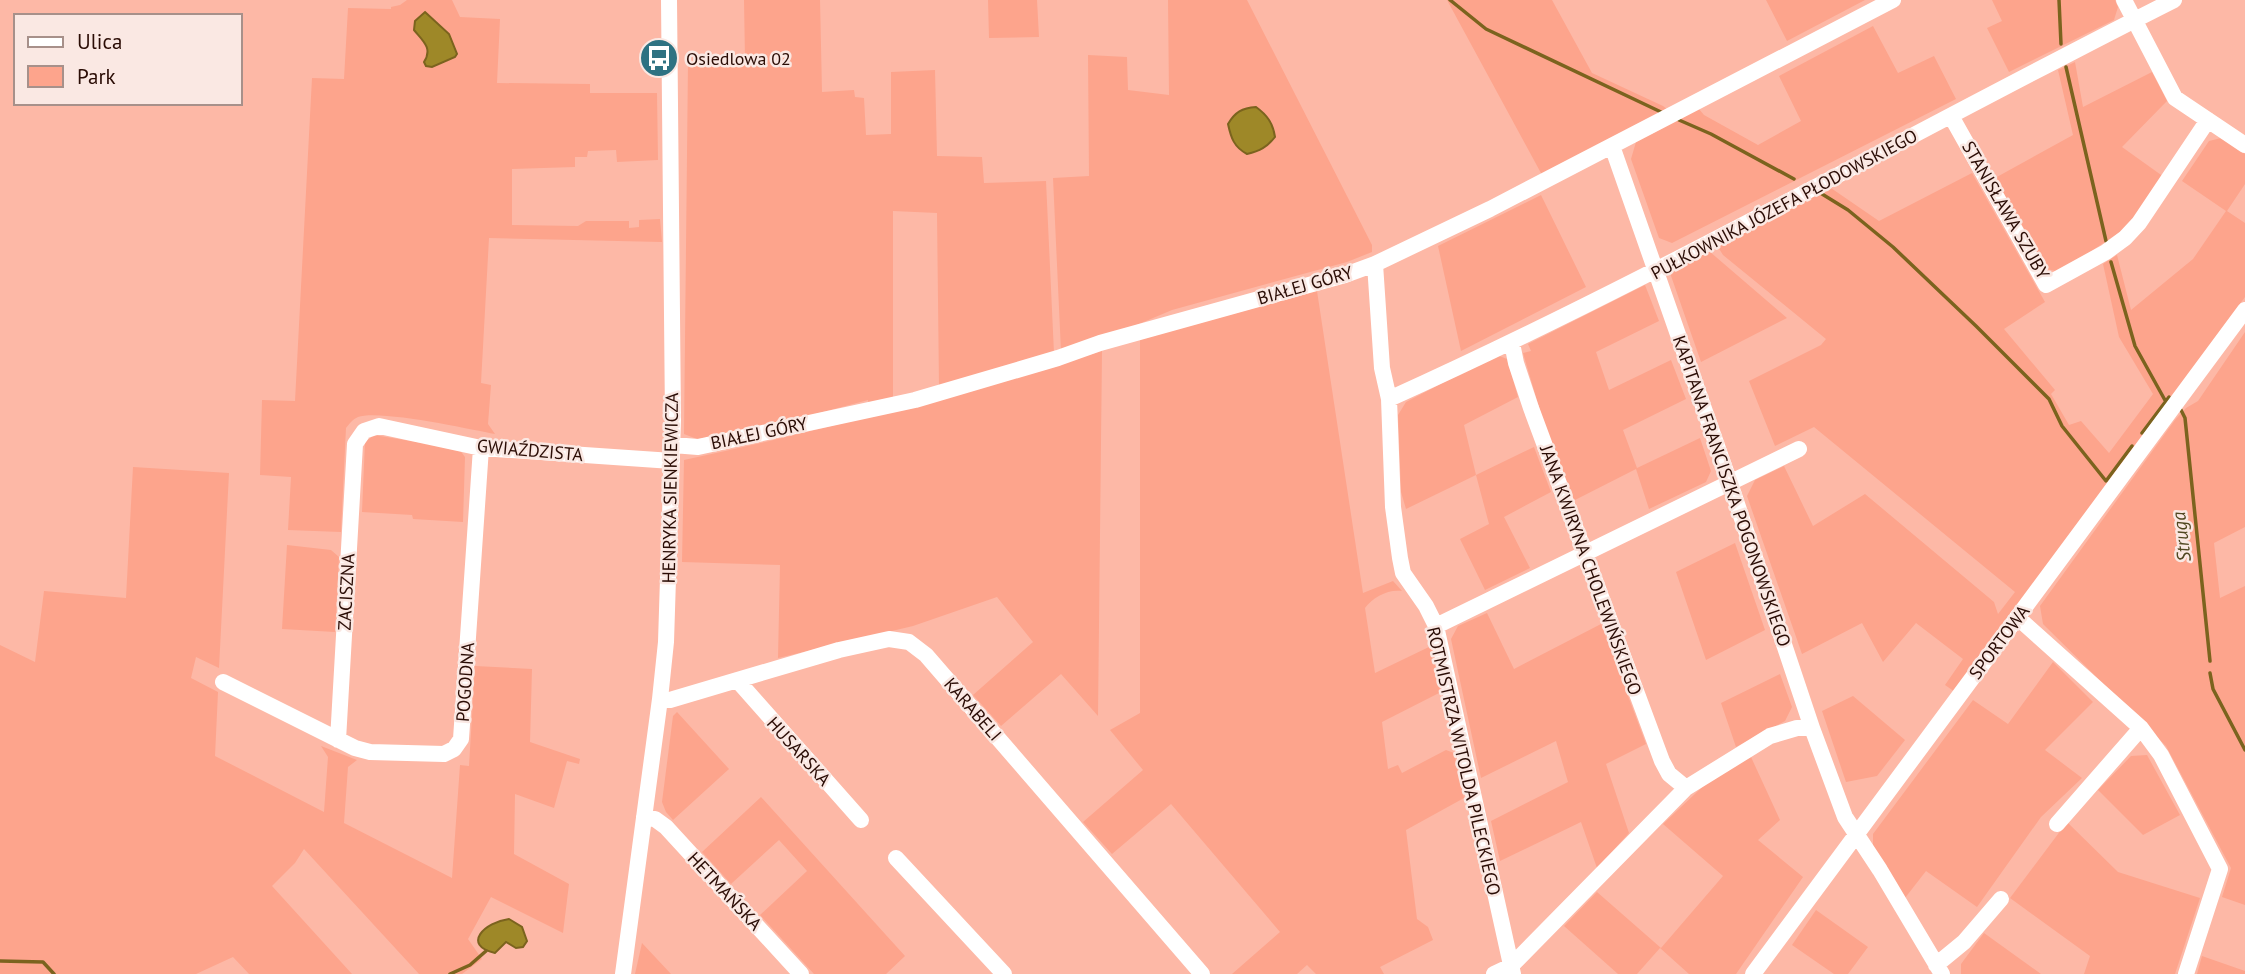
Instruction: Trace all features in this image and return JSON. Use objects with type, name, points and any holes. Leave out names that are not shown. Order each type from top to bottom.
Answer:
[{"type":"street","name":"HENRYKA SIENKIEWICZA","points":[[622,974],[666,642],[673,453],[669,0]]},
{"type":"street","name":"BIAŁEJ GÓRY","points":[[673,453],[915,400],[1100,343],[1334,278],[1375,264],[1490,209],[1893,0]]},
{"type":"street","points":[[2124,0],[2175,98],[2245,145]]},
{"type":"street","name":"PUŁKOWNIKA JÓZEFA PŁODOWSKIEGO","points":[[1389,399],[1512,343],[1657,270],[2174,0]]},
{"type":"street","name":"STANISŁAWA SZUBY","points":[[1951,116],[2046,285],[2124,239],[2139,223],[2208,120]]},
{"type":"street","name":"KAPITANA FRANCISZKA POGONOWSKIEGO","points":[[1612,146],[1845,817],[1939,969]]},
{"type":"street","name":"ROTMISTRZA WITOLDA PILECKIEGO","points":[[1375,264],[1382,368],[1389,399],[1393,507],[1400,558],[1404,573],[1436,626],[1512,970]]},
{"type":"street","name":"SPORTOWA","points":[[1753,974],[2245,310]]},
{"type":"street","name":"JANA KWIRYNA CHOLEWIŃSKIEGO","points":[[1512,343],[1531,408],[1662,761],[1669,774],[1686,788]]},
{"type":"street","name":"GWIAŹDZISTA","points":[[355,444],[364,431],[379,426],[481,448],[673,453]]},
{"type":"street","name":"ZACISZNA","points":[[338,740],[355,444]]},
{"type":"street","name":"POGODNA","points":[[223,682],[338,740],[370,751],[444,754],[459,744],[481,448]]},
{"type":"street","points":[[1436,626],[1799,449]]},
{"type":"street","points":[[2017,617],[2141,728],[2161,755],[2220,869],[2186,974]]},
{"type":"street","name":"KARABELI","points":[[660,699],[670,700],[839,650],[889,639],[909,642],[926,656],[1202,974]]},
{"type":"street","name":"HUSARSKA","points":[[737,680],[861,820]]},
{"type":"street","points":[[1494,974],[1512,970],[1686,788],[1770,736],[1797,728],[1812,728]]},
{"type":"street","points":[[2057,824],[2141,728]]},
{"type":"street","name":"HETMAŃSKA","points":[[644,817],[655,819],[666,827],[801,974]]},
{"type":"street","points":[[896,858],[1004,974]]},
{"type":"street","points":[[1939,969],[2001,899]]},
{"type":"green space","points":[[407,0],[452,0],[460,17],[500,19],[497,83],[590,84],[590,93],[657,93],[658,160],[617,162],[616,150],[588,151],[587,157],[575,157],[575,167],[512,169],[512,225],[578,226],[586,221],[629,221],[629,228],[639,227],[639,220],[660,219],[662,242],[489,238],[481,383],[491,385],[488,424],[495,434],[404,418],[369,415],[358,417],[346,428],[341,532],[288,530],[291,477],[260,475],[262,400],[295,401],[312,78],[344,79],[348,8],[391,9]]},
{"type":"green space","points":[[744,0],[820,0],[822,92],[854,90],[855,97],[864,98],[866,135],[891,134],[891,72],[935,70],[937,156],[982,157],[984,183],[1046,181],[1054,353],[939,387],[937,213],[893,211],[893,398],[869,405],[868,400],[748,432],[697,439],[684,434],[688,62],[745,59]]},
{"type":"green space","points":[[988,0],[1037,0],[1039,37],[989,38]]},
{"type":"green space","points":[[1168,0],[1247,0],[1372,245],[1372,252],[1347,262],[1172,310],[1127,329],[1061,351],[1053,178],[1089,176],[1088,55],[1127,57],[1128,90],[1169,95]]},
{"type":"green space","points":[[1447,0],[1552,0],[1592,73],[1668,110],[1542,175]]},
{"type":"green space","points":[[1766,0],[1865,0],[1787,41]]},
{"type":"green space","points":[[1992,0],[2115,0],[2118,7],[2114,20],[2009,72],[1987,28],[2002,21]]},
{"type":"green space","points":[[1873,26],[1898,73],[1934,56],[1956,99],[1672,243],[1659,238],[1631,159],[1636,142],[1699,109],[1704,115],[1758,145],[1801,121],[1779,76]]},
{"type":"green space","points":[[2075,62],[2083,107],[2152,72],[2167,101],[2122,147],[2164,177],[2129,226],[2060,272],[2047,269],[1995,178],[2073,135],[2058,70]]},
{"type":"green space","points":[[2221,138],[2245,154],[2245,184],[2227,211],[2245,223],[2245,297],[1955,692],[1945,685],[1963,659],[1916,623],[1883,662],[1862,623],[1802,654],[1747,496],[1755,480],[1784,466],[1813,526],[1865,494],[1994,602],[1998,614],[2015,592],[1814,427],[1775,446],[1749,381],[1821,345],[1826,339],[1723,255],[1718,247],[1828,186],[1879,221],[1972,173],[2045,302],[2004,329],[2055,390],[2051,394],[2069,425],[2081,421],[2109,453],[2153,394],[2119,337],[2103,264],[2117,255],[2131,310],[2193,259],[2226,211],[2182,181],[2209,141]]},
{"type":"green space","points":[[1541,195],[1586,287],[1461,351],[1438,246]]},
{"type":"green space","points":[[1709,251],[1787,318],[1701,362],[1670,273]]},
{"type":"green space","points":[[1645,285],[1659,321],[1596,352],[1609,390],[1671,360],[1686,399],[1623,430],[1637,468],[1700,438],[1711,471],[1706,482],[1649,509],[1636,469],[1573,501],[1544,424],[1523,353],[1531,351],[1528,344]]},
{"type":"green space","points":[[1317,291],[1363,593],[1393,581],[1402,591],[1381,595],[1365,608],[1375,673],[1431,646],[1441,692],[1382,722],[1388,769],[1398,765],[1402,773],[1446,750],[1454,753],[1464,798],[1406,830],[1417,919],[1428,927],[1433,940],[1380,967],[1384,974],[1316,974],[1307,965],[1297,974],[1232,974],[1280,932],[1171,804],[1112,854],[1083,822],[1143,770],[1110,730],[1140,713],[1140,339]]},
{"type":"green space","points":[[2245,332],[2245,527],[2214,543],[2220,598],[2245,586],[2245,905],[2222,897],[2231,868],[2166,746],[2043,624],[2040,606],[2175,420],[2186,408],[2198,401]]},
{"type":"green space","points":[[1102,351],[1098,716],[1061,674],[1001,726],[973,695],[1033,642],[997,597],[913,626],[778,658],[780,565],[682,562],[684,460],[894,410]]},
{"type":"green space","points":[[1497,355],[1507,359],[1518,397],[1464,425],[1476,475],[1406,509],[1401,492],[1398,415],[1406,402]]},
{"type":"green space","points":[[374,435],[459,449],[465,457],[463,522],[362,512],[365,442]]},
{"type":"green space","points":[[1534,447],[1551,492],[1504,517],[1530,568],[1485,590],[1460,539],[1489,524],[1476,475]]},
{"type":"green space","points":[[133,467],[229,473],[219,668],[196,657],[191,678],[218,692],[215,756],[324,812],[328,757],[321,746],[357,760],[348,767],[344,823],[452,878],[460,765],[469,766],[475,666],[532,669],[530,742],[580,759],[579,764],[567,761],[554,808],[515,794],[514,854],[569,884],[563,933],[491,897],[468,939],[482,959],[462,974],[419,974],[304,849],[295,863],[272,886],[352,974],[249,974],[233,957],[196,974],[0,974],[0,645],[35,662],[44,591],[126,598]]},
{"type":"green space","points":[[1735,543],[1765,630],[1706,660],[1676,572]]},
{"type":"green space","points":[[287,545],[331,550],[339,557],[335,632],[282,629]]},
{"type":"green space","points":[[1487,613],[1514,669],[1601,624],[1646,744],[1606,764],[1629,833],[1597,868],[1581,822],[1500,861],[1491,821],[1568,782],[1556,741],[1481,778],[1451,639],[1458,626]]},
{"type":"green space","points":[[2053,662],[2093,702],[2045,750],[2082,778],[2041,817],[1977,907],[1926,871],[1905,898],[1873,850],[1873,834],[1973,700],[2008,724]]},
{"type":"green space","points":[[1780,674],[1792,707],[1785,721],[1736,747],[1721,703]]},
{"type":"green space","points":[[1853,696],[1905,740],[1877,776],[1846,782],[1822,711]]},
{"type":"green space","points":[[677,712],[729,769],[673,820],[662,802],[673,716]]},
{"type":"green space","points":[[2147,755],[2180,815],[2143,835],[2098,790],[2131,756]]},
{"type":"green space","points":[[1751,757],[1780,820],[1758,840],[1803,877],[1736,974],[1689,974],[1660,948],[1637,974],[1618,974],[1564,926],[1597,892],[1661,948],[1723,876],[1663,824],[1714,776]]},
{"type":"green space","points":[[761,797],[905,956],[886,974],[814,974],[760,915],[807,871],[779,840],[731,884],[702,852]]},
{"type":"green space","points":[[2067,822],[2118,872],[2200,898],[2175,974],[2084,974],[2090,956],[2010,898]]},
{"type":"green space","points":[[1816,910],[1868,947],[1848,974],[1834,974],[1792,945]]},
{"type":"green space","points":[[1984,933],[2041,974],[1961,974],[1961,964]]},
{"type":"green space","points":[[642,943],[671,974],[635,974]]},
{"type":"green space","points":[[2202,956],[2245,971],[2245,974],[2197,974]]},
{"type":"shaded area","points":[[425,12],[449,34],[457,54],[432,67],[426,66],[424,62],[427,49],[414,30],[415,21]]},
{"type":"shaded area","points":[[1256,107],[1269,120],[1275,137],[1263,148],[1247,154],[1234,142],[1228,124],[1239,111]]},
{"type":"shaded area","points":[[509,919],[522,927],[527,941],[523,947],[516,948],[506,942],[495,953],[479,945],[480,934],[485,929]]},
{"type":"waterway","points":[[1450,0],[1486,29],[1661,112]]},
{"type":"waterway","name":"Struga","points":[[2059,0],[2061,44]]},
{"type":"waterway","name":"Struga","points":[[2066,67],[2106,241]]},
{"type":"waterway","points":[[1679,120],[1711,134],[1794,179]]},
{"type":"waterway","points":[[1822,194],[1848,210],[1893,247],[2049,399],[2062,426],[2106,481],[2132,446]]},
{"type":"waterway","name":"Struga","points":[[2111,262],[2135,346],[2166,402]]},
{"type":"waterway","points":[[2142,433],[2169,397]]},
{"type":"waterway","name":"Struga","points":[[2181,410],[2185,418],[2210,661]]},
{"type":"waterway","name":"Struga","points":[[2210,673],[2213,689],[2245,750]]},
{"type":"waterway","points":[[450,974],[470,965],[486,951]]},
{"type":"waterway","points":[[0,961],[43,962],[54,974]]},
{"type":"place","name":"Osiedlowa 02","points":[[659,58]]}]
